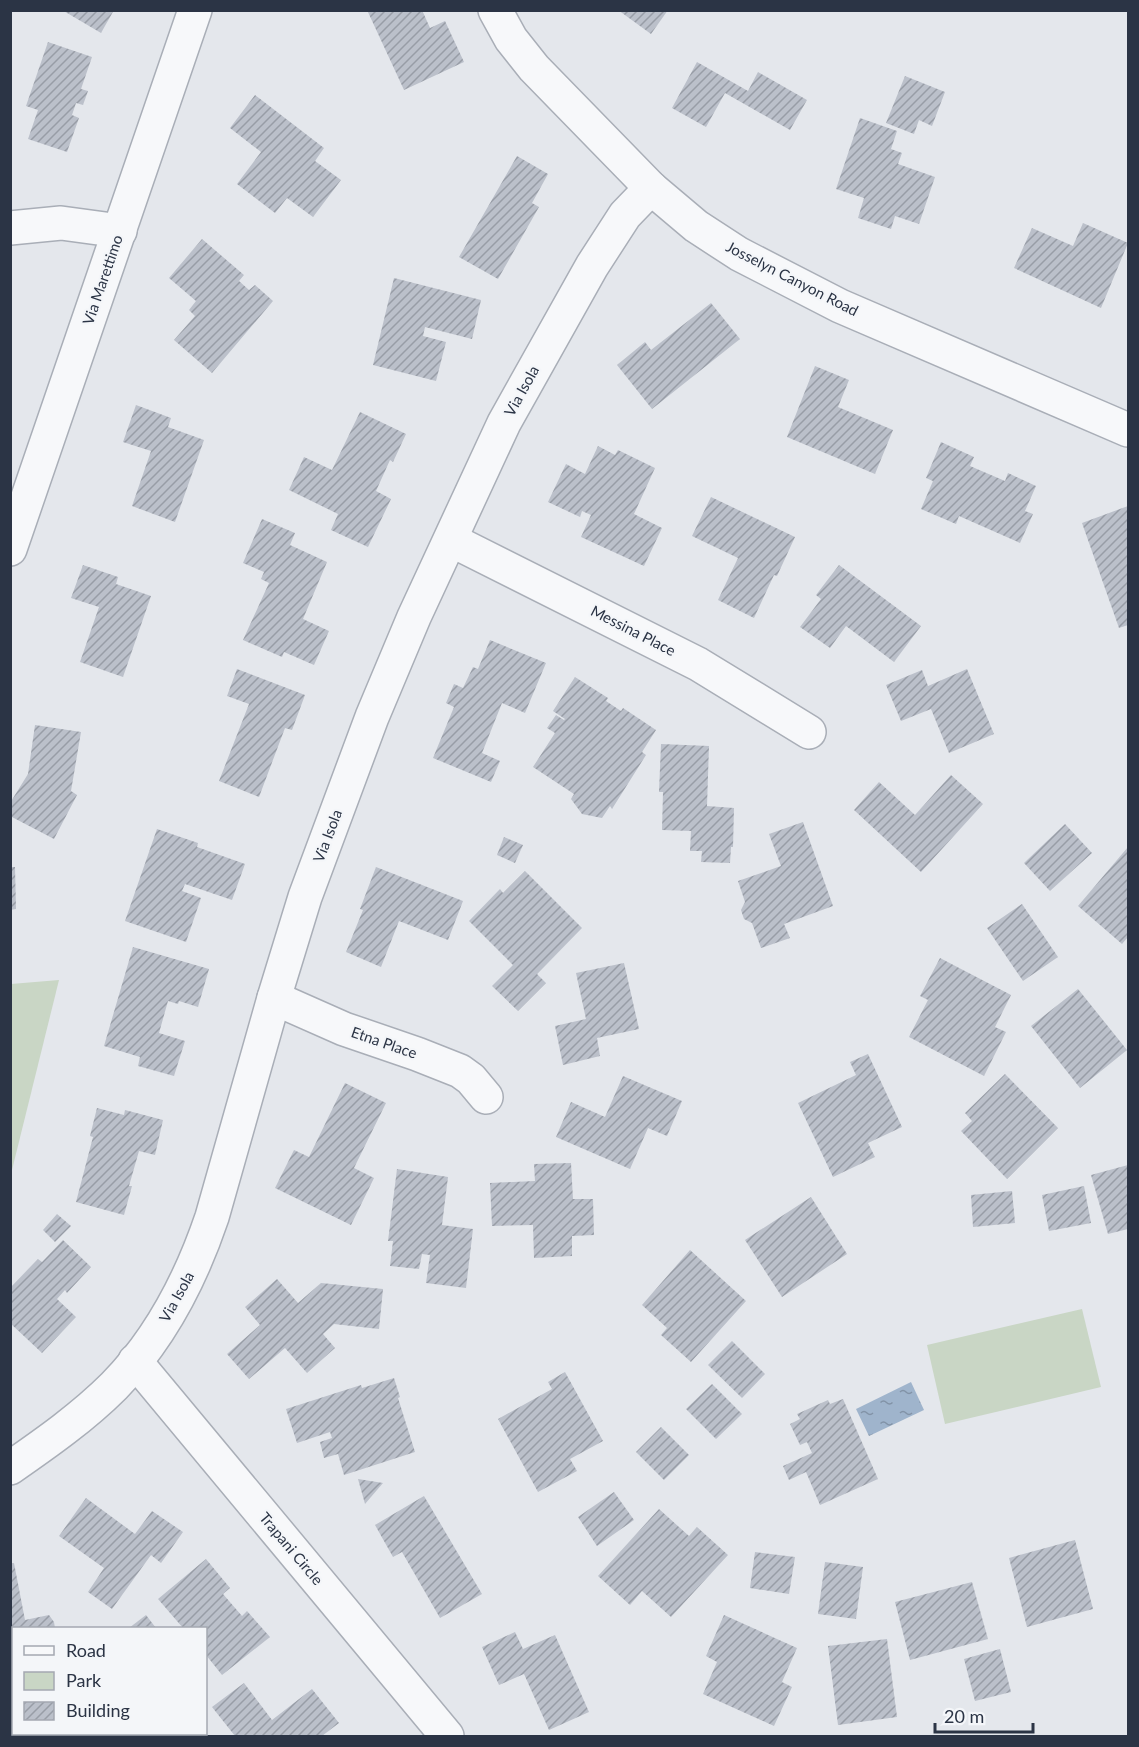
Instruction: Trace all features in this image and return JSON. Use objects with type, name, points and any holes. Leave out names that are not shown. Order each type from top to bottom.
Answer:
[{"type":"street","name":"Via Marettimo","points":[[10,549],[195,10]]},
{"type":"street","name":"Josselyn Canyon Road","points":[[495,10],[511,39],[534,68],[651,188],[696,225],[739,254],[840,306],[1128,430]]},
{"type":"street","name":"Via Isola","points":[[10,1468],[58,1434],[114,1385],[135,1361],[175,1303],[188,1279],[212,1217],[305,897],[372,717],[414,617],[504,423],[592,266],[626,215],[651,188]]},
{"type":"street","points":[[10,228],[61,223],[120,231]]},
{"type":"street","name":"Messina Place","points":[[451,540],[698,664],[808,732]]},
{"type":"street","name":"Etna Place","points":[[274,998],[344,1029],[460,1071],[471,1079],[486,1097]]},
{"type":"street","name":"Trapani Circle","points":[[135,1361],[447,1737]]},
{"type":"green space","points":[[59,980],[11,1174],[11,984]]},
{"type":"green space","points":[[1082,1309],[1101,1387],[945,1424],[927,1345]]},
{"type":"water","points":[[911,1382],[924,1410],[869,1436],[856,1409]]},
{"type":"building","points":[[62,10],[114,10],[101,33]]},
{"type":"building","points":[[367,10],[422,10],[430,28],[445,21],[464,62],[404,90]]},
{"type":"building","points":[[618,10],[668,10],[651,34]]},
{"type":"building","points":[[48,42],[92,57],[81,89],[88,91],[83,105],[76,103],[72,115],[79,118],[67,152],[28,139],[38,110],[26,106]]},
{"type":"building","points":[[697,62],[748,91],[758,72],[807,100],[790,130],[725,93],[706,127],[672,108]]},
{"type":"building","points":[[905,76],[945,92],[932,126],[919,120],[914,134],[886,123]]},
{"type":"building","points":[[255,95],[324,148],[315,161],[341,180],[313,217],[287,198],[275,213],[237,184],[261,152],[230,128]]},
{"type":"building","points":[[860,118],[897,131],[891,149],[902,153],[898,164],[935,177],[919,224],[895,216],[891,229],[858,218],[864,198],[836,189]]},
{"type":"building","points":[[517,156],[548,174],[532,203],[539,207],[498,279],[459,257]]},
{"type":"building","points":[[1083,223],[1128,243],[1101,308],[1014,268],[1032,228],[1073,246]]},
{"type":"building","points":[[202,239],[244,275],[239,281],[249,290],[255,285],[273,301],[212,373],[174,340],[195,316],[189,310],[196,301],[169,278]]},
{"type":"building","points":[[394,278],[481,300],[472,339],[425,327],[423,336],[446,342],[436,381],[373,365]]},
{"type":"building","points":[[711,303],[740,339],[652,409],[617,365],[645,342],[651,350]]},
{"type":"building","points":[[815,366],[849,380],[838,407],[893,430],[875,474],[787,437]]},
{"type":"building","points":[[136,405],[171,418],[168,427],[204,440],[175,522],[132,506],[151,451],[123,442]]},
{"type":"building","points":[[360,412],[406,434],[393,462],[390,460],[376,491],[391,499],[368,547],[331,530],[338,514],[289,490],[304,457],[332,470]]},
{"type":"building","points":[[941,442],[974,457],[970,466],[1005,481],[1008,473],[1036,486],[1025,511],[1033,514],[1020,543],[959,516],[956,524],[921,509],[933,481],[926,478]]},
{"type":"building","points":[[598,446],[615,455],[618,450],[655,468],[634,514],[662,528],[644,566],[581,537],[591,515],[582,511],[580,517],[548,502],[566,464],[585,474]]},
{"type":"building","points":[[711,497],[795,537],[754,618],[718,600],[738,558],[692,536]]},
{"type":"building","points":[[1128,506],[1128,625],[1119,628],[1082,523]]},
{"type":"building","points":[[262,519],[295,533],[290,545],[327,562],[303,619],[329,631],[314,665],[284,652],[282,657],[243,640],[269,583],[261,579],[264,572],[243,563]]},
{"type":"building","points":[[83,565],[118,577],[116,584],[151,596],[123,677],[80,662],[99,607],[71,598]]},
{"type":"building","points":[[839,565],[921,626],[894,662],[846,626],[830,648],[800,627],[821,599],[816,595]]},
{"type":"building","points":[[490,640],[546,663],[525,713],[502,703],[482,753],[500,761],[491,782],[433,758],[454,707],[446,703],[454,684],[463,688],[473,667],[478,669]]},
{"type":"building","points":[[237,669],[305,695],[292,730],[285,728],[259,797],[219,781],[249,704],[227,696]]},
{"type":"building","points":[[967,669],[994,734],[949,753],[931,709],[901,721],[886,685],[922,670],[928,686]]},
{"type":"building","points":[[575,677],[608,698],[606,701],[621,711],[623,708],[656,730],[642,752],[646,755],[612,809],[610,806],[602,818],[582,814],[571,799],[574,794],[533,767],[555,733],[547,728],[556,715],[565,719],[553,711]]},
{"type":"building","points":[[35,725],[81,732],[71,791],[77,795],[54,839],[10,816],[10,803],[28,774]]},
{"type":"building","points":[[661,744],[709,746],[707,806],[734,808],[733,847],[731,847],[730,863],[701,862],[702,851],[690,851],[691,831],[662,830],[663,792],[659,792]]},
{"type":"building","points":[[951,775],[983,804],[921,872],[854,810],[879,782],[915,815]]},
{"type":"building","points":[[803,822],[833,906],[784,924],[790,938],[761,948],[752,923],[744,919],[741,910],[745,902],[738,881],[781,866],[769,834]]},
{"type":"building","points":[[1065,824],[1092,853],[1050,891],[1024,863]]},
{"type":"building","points":[[157,829],[198,843],[197,847],[245,864],[232,900],[185,884],[182,891],[201,898],[186,942],[125,921]]},
{"type":"building","points":[[504,837],[523,845],[515,863],[497,855]]},
{"type":"building","points":[[1128,847],[1128,937],[1122,944],[1078,906]]},
{"type":"building","points":[[10,867],[15,867],[16,909],[10,910]]},
{"type":"building","points":[[376,867],[463,901],[448,940],[399,921],[381,967],[346,952],[363,910],[360,909]]},
{"type":"building","points":[[525,871],[582,928],[537,974],[546,983],[518,1011],[492,986],[513,965],[469,921],[500,889],[503,893]]},
{"type":"building","points":[[1022,904],[1058,957],[1023,981],[987,928]]},
{"type":"building","points":[[133,947],[209,969],[198,1007],[179,1001],[178,1004],[168,1001],[159,1033],[185,1041],[174,1076],[138,1066],[140,1057],[104,1046]]},
{"type":"building","points":[[940,958],[1011,995],[995,1027],[1006,1032],[984,1076],[909,1037],[928,1000],[920,996]]},
{"type":"building","points":[[624,963],[639,1029],[597,1038],[600,1056],[563,1065],[555,1026],[586,1019],[576,973]]},
{"type":"building","points":[[1078,989],[1127,1050],[1080,1088],[1031,1026]]},
{"type":"building","points":[[868,1054],[902,1127],[868,1143],[875,1157],[833,1177],[798,1103],[856,1075],[850,1062]]},
{"type":"building","points":[[1005,1074],[1058,1128],[1007,1179],[961,1131],[972,1121],[965,1113]]},
{"type":"building","points":[[623,1076],[682,1101],[667,1136],[648,1128],[630,1169],[556,1137],[571,1102],[605,1117]]},
{"type":"building","points":[[345,1083],[386,1103],[354,1168],[374,1178],[351,1225],[275,1188],[294,1150],[309,1157]]},
{"type":"building","points":[[97,1108],[124,1115],[125,1110],[163,1120],[155,1155],[139,1151],[124,1215],[76,1202],[93,1137],[90,1136]]},
{"type":"building","points":[[571,1163],[573,1199],[593,1199],[594,1235],[572,1236],[572,1256],[534,1258],[533,1225],[492,1226],[490,1183],[535,1181],[534,1164]]},
{"type":"building","points":[[1128,1165],[1128,1229],[1108,1234],[1091,1175]]},
{"type":"building","points":[[397,1169],[448,1177],[442,1225],[473,1229],[466,1288],[426,1283],[430,1255],[422,1254],[419,1269],[390,1266],[393,1241],[388,1241]]},
{"type":"building","points":[[1084,1186],[1091,1223],[1049,1231],[1042,1195]]},
{"type":"building","points":[[1012,1191],[1015,1223],[973,1227],[971,1195]]},
{"type":"building","points":[[811,1197],[847,1254],[782,1297],[745,1240]]},
{"type":"building","points":[[57,1214],[71,1226],[55,1242],[43,1230]]},
{"type":"building","points":[[63,1240],[91,1267],[67,1293],[65,1290],[57,1299],[76,1317],[42,1353],[10,1323],[10,1288],[38,1259],[42,1262]]},
{"type":"building","points":[[690,1250],[746,1301],[691,1362],[661,1335],[667,1328],[642,1305]]},
{"type":"building","points":[[277,1279],[298,1303],[321,1283],[383,1289],[379,1329],[334,1324],[323,1334],[335,1348],[307,1373],[285,1348],[249,1379],[227,1354],[260,1325],[245,1307]]},
{"type":"building","points":[[732,1341],[765,1374],[742,1398],[708,1365]]},
{"type":"building","points":[[565,1372],[603,1441],[570,1459],[577,1471],[538,1492],[498,1419],[552,1389],[548,1382]]},
{"type":"building","points":[[394,1378],[415,1452],[344,1475],[338,1454],[324,1458],[320,1442],[332,1438],[330,1432],[297,1443],[286,1409],[361,1385],[362,1388]]},
{"type":"building","points":[[712,1384],[742,1414],[716,1439],[686,1409]]},
{"type":"building","points":[[843,1399],[878,1479],[820,1505],[806,1472],[789,1480],[783,1466],[812,1453],[807,1442],[800,1445],[790,1424],[800,1419],[797,1414],[828,1400],[830,1404]]},
{"type":"building","points":[[661,1427],[689,1455],[664,1480],[636,1452]]},
{"type":"building","points":[[358,1479],[383,1483],[365,1504]]},
{"type":"building","points":[[614,1492],[634,1520],[597,1546],[578,1517]]},
{"type":"building","points":[[424,1496],[482,1594],[440,1618],[402,1552],[393,1557],[375,1525]]},
{"type":"building","points":[[86,1498],[135,1534],[152,1511],[183,1532],[161,1563],[151,1555],[112,1609],[88,1592],[104,1568],[59,1536]]},
{"type":"building","points":[[659,1509],[689,1536],[697,1527],[728,1555],[671,1617],[642,1591],[630,1605],[598,1576]]},
{"type":"building","points":[[1075,1540],[1093,1609],[1027,1627],[1009,1558]]},
{"type":"building","points":[[755,1552],[795,1557],[789,1594],[750,1588]]},
{"type":"building","points":[[206,1559],[230,1588],[223,1594],[242,1616],[247,1611],[270,1637],[222,1675],[207,1656],[207,1627],[182,1627],[158,1599]]},
{"type":"building","points":[[825,1562],[863,1567],[856,1619],[818,1614]]},
{"type":"building","points":[[14,1563],[25,1620],[49,1615],[55,1627],[12,1627],[12,1674],[10,1675],[10,1564]]},
{"type":"building","points":[[972,1582],[988,1639],[910,1660],[895,1602]]},
{"type":"building","points":[[146,1615],[155,1627],[130,1627]]},
{"type":"building","points":[[724,1615],[797,1648],[782,1682],[792,1687],[774,1726],[703,1694],[717,1662],[706,1656]]},
{"type":"building","points":[[515,1632],[523,1649],[555,1635],[589,1712],[549,1730],[524,1674],[499,1685],[482,1647]]},
{"type":"building","points":[[887,1639],[897,1717],[838,1725],[828,1646]]},
{"type":"building","points":[[1000,1649],[1011,1692],[975,1701],[964,1659]]},
{"type":"building","points":[[244,1683],[272,1720],[312,1689],[339,1723],[322,1736],[235,1736],[212,1707]]},
{"type":"building","points":[[12,1700],[12,1735],[124,1736],[10,1736],[10,1701]]}]
